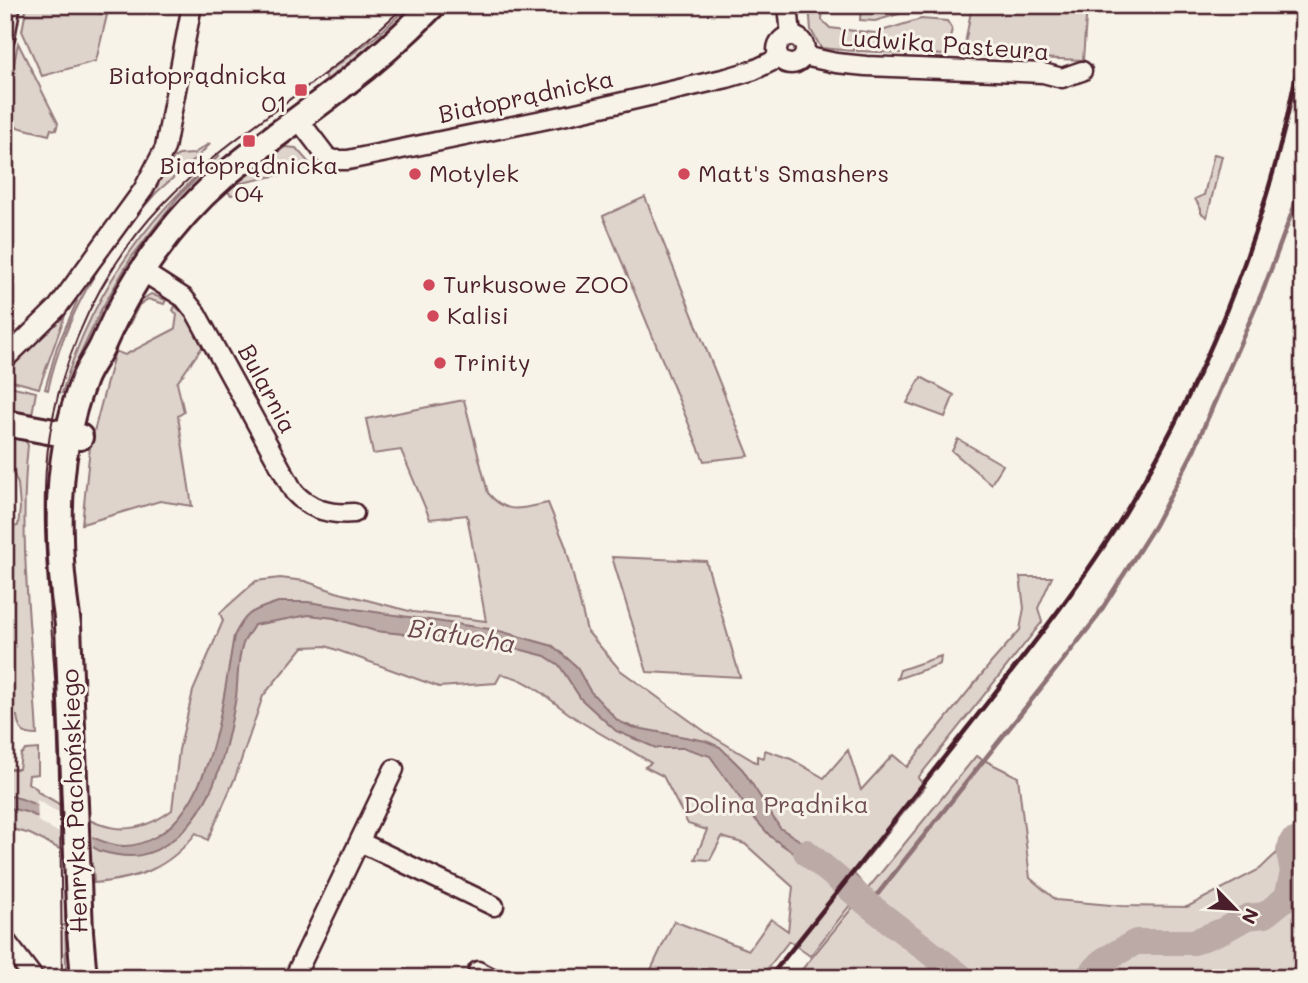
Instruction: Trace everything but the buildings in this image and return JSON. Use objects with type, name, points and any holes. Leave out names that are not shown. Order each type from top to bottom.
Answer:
[{"type":"street","points":[[5,359],[57,308],[143,190],[165,148],[192,5]]},
{"type":"street","name":"Henryka Pachońskiego","points":[[83,978],[68,625],[60,551],[62,488],[85,377],[142,271],[169,233],[210,188],[383,53],[433,5]]},
{"type":"street","points":[[789,5],[791,36]]},
{"type":"street","points":[[5,8],[10,9],[5,37]]},
{"type":"street","points":[[779,58],[779,44],[784,38],[791,36],[803,43],[804,56]]},
{"type":"street","name":"Białoprądnicka","points":[[298,119],[327,157],[333,160],[348,160],[567,115],[727,78],[754,70],[779,58],[792,65],[804,56]]},
{"type":"street","name":"Ludwika Pasteura","points":[[804,56],[851,65],[1043,73],[1062,78],[1082,71]]},
{"type":"street","name":"Bularnia","points":[[142,271],[184,298],[196,313],[294,492],[305,503],[318,510],[354,513]]},
{"type":"street","points":[[5,423],[74,436]]},
{"type":"street","points":[[294,978],[394,769]]},
{"type":"street","points":[[360,842],[494,906]]},
{"type":"street","points":[[5,940],[33,977]]},
{"type":"green space","points":[[27,5],[57,5],[107,15],[96,61],[42,76],[22,31]]},
{"type":"green space","points":[[409,5],[424,5],[329,81],[324,75],[379,34]]},
{"type":"green space","points":[[809,5],[823,5],[822,20],[830,28],[855,31],[854,51],[821,48],[811,30]]},
{"type":"green space","points":[[861,5],[912,5],[912,10],[875,21],[860,20]]},
{"type":"green space","points":[[972,5],[1087,5],[1083,60],[963,55]]},
{"type":"green space","points":[[921,19],[947,21],[952,29],[946,55],[857,51],[859,31],[875,33]]},
{"type":"green space","points":[[18,43],[58,123],[56,130],[51,129],[49,135],[5,124],[5,110]]},
{"type":"green space","points":[[210,143],[156,193],[137,214],[104,260],[64,336],[48,390],[45,389],[57,347],[77,301],[74,299],[168,161],[172,163],[173,158],[179,155],[193,154]]},
{"type":"green space","points":[[285,147],[296,148],[310,164],[302,170],[237,184],[238,194],[231,195],[227,191]]},
{"type":"green space","points":[[1214,154],[1222,156],[1207,217],[1201,213],[1195,199],[1204,195]]},
{"type":"green space","points":[[220,155],[178,197],[131,258],[101,310],[66,392],[62,393],[88,324],[123,262],[167,206]]},
{"type":"green space","points":[[645,197],[749,456],[704,461],[603,216]]},
{"type":"green space","points":[[151,294],[166,300],[164,304],[148,299],[139,305],[129,325],[127,324],[138,302]]},
{"type":"green space","points":[[175,306],[187,317],[205,343],[177,383],[184,412],[178,416],[192,506],[160,501],[82,524],[90,447],[115,351],[125,355],[175,329]]},
{"type":"green space","points":[[68,307],[39,388],[5,379],[5,368],[37,340]]},
{"type":"green space","points":[[921,377],[954,395],[945,417],[907,403]]},
{"type":"green space","points":[[5,385],[36,392],[31,420],[5,415]]},
{"type":"green space","name":"Dolina Prądnika","points":[[464,400],[488,493],[508,508],[548,503],[566,547],[587,631],[620,670],[707,733],[757,763],[757,756],[764,758],[765,750],[791,759],[824,778],[848,750],[861,790],[893,755],[907,767],[1020,630],[1024,608],[1020,577],[1052,577],[1038,608],[1042,622],[918,778],[925,786],[854,874],[865,886],[810,956],[789,941],[760,978],[647,978],[674,921],[749,950],[771,919],[788,931],[793,887],[745,844],[722,837],[710,860],[695,859],[707,830],[688,824],[663,776],[645,767],[651,763],[581,722],[539,690],[521,680],[501,674],[496,683],[439,687],[326,646],[303,647],[263,696],[235,778],[208,840],[196,833],[174,855],[151,870],[125,879],[94,883],[93,867],[69,854],[73,978],[66,978],[64,851],[30,834],[5,827],[5,528],[18,526],[20,508],[18,484],[5,461],[5,435],[24,439],[28,445],[25,554],[37,735],[22,731],[17,716],[6,716],[8,769],[19,769],[21,754],[26,750],[38,749],[38,774],[29,775],[28,783],[38,792],[104,825],[136,827],[172,810],[179,750],[193,691],[223,621],[220,613],[256,581],[280,578],[305,581],[413,612],[486,621],[467,515],[430,519],[401,450],[373,454],[366,419]]},
{"type":"green space","points":[[958,439],[1003,465],[991,484],[952,451]]},
{"type":"green space","points":[[612,557],[706,561],[740,677],[647,672]]},
{"type":"green space","points":[[941,656],[940,664],[897,679],[900,670]]},
{"type":"green space","points":[[976,756],[1018,777],[1030,878],[1056,900],[1122,906],[1187,907],[1260,869],[1288,842],[1303,836],[1303,978],[795,978]]},
{"type":"water","points":[[278,602],[308,602],[496,630],[553,646],[576,666],[590,691],[618,721],[632,727],[706,741],[720,747],[743,770],[780,828],[807,845],[835,870],[829,883],[818,870],[771,837],[754,818],[710,756],[685,748],[656,748],[616,731],[581,699],[559,665],[545,656],[499,644],[375,631],[334,618],[309,615],[254,625],[241,650],[236,697],[218,774],[201,809],[189,825],[166,845],[139,855],[111,854],[100,851],[45,820],[5,807],[5,795],[20,798],[84,833],[117,845],[135,845],[157,836],[176,820],[192,799],[204,774],[220,717],[234,636],[238,628],[251,613]]},
{"type":"pier","points":[[37,800],[92,832],[93,852],[38,821]]},
{"type":"waterway","points":[[869,905],[1095,620],[1155,525],[1193,452],[1264,288],[1294,207],[1303,172]]},
{"type":"waterway","name":"Białucha","points":[[1087,978],[1104,960],[1136,942],[1194,942],[1247,917],[1265,915],[1287,897],[1293,872],[1289,851],[1292,842],[1303,838]]},
{"type":"waterway","name":"Białucha","points":[[806,852],[963,978]]},
{"type":"tram line","points":[[62,978],[58,732],[47,568],[45,490],[54,412],[64,374],[94,301],[114,267],[162,205],[220,152],[346,57],[405,5]]},
{"type":"railway","points":[[769,978],[1050,622],[1107,541],[1157,457],[1213,342],[1237,282],[1277,160],[1303,34]]},
{"type":"place","name":"Białoprądnicka 01","points":[[301,90]]},
{"type":"place","name":"Białoprądnicka 04","points":[[249,141]]},
{"type":"place","name":"Motylek","points":[[415,174]]},
{"type":"place","name":"Matt's Smashers","points":[[684,174]]},
{"type":"place","name":"Turkusowe ZOO","points":[[429,285]]},
{"type":"place","name":"Kalisi","points":[[433,316]]},
{"type":"place","name":"Trinity","points":[[440,363]]}]
